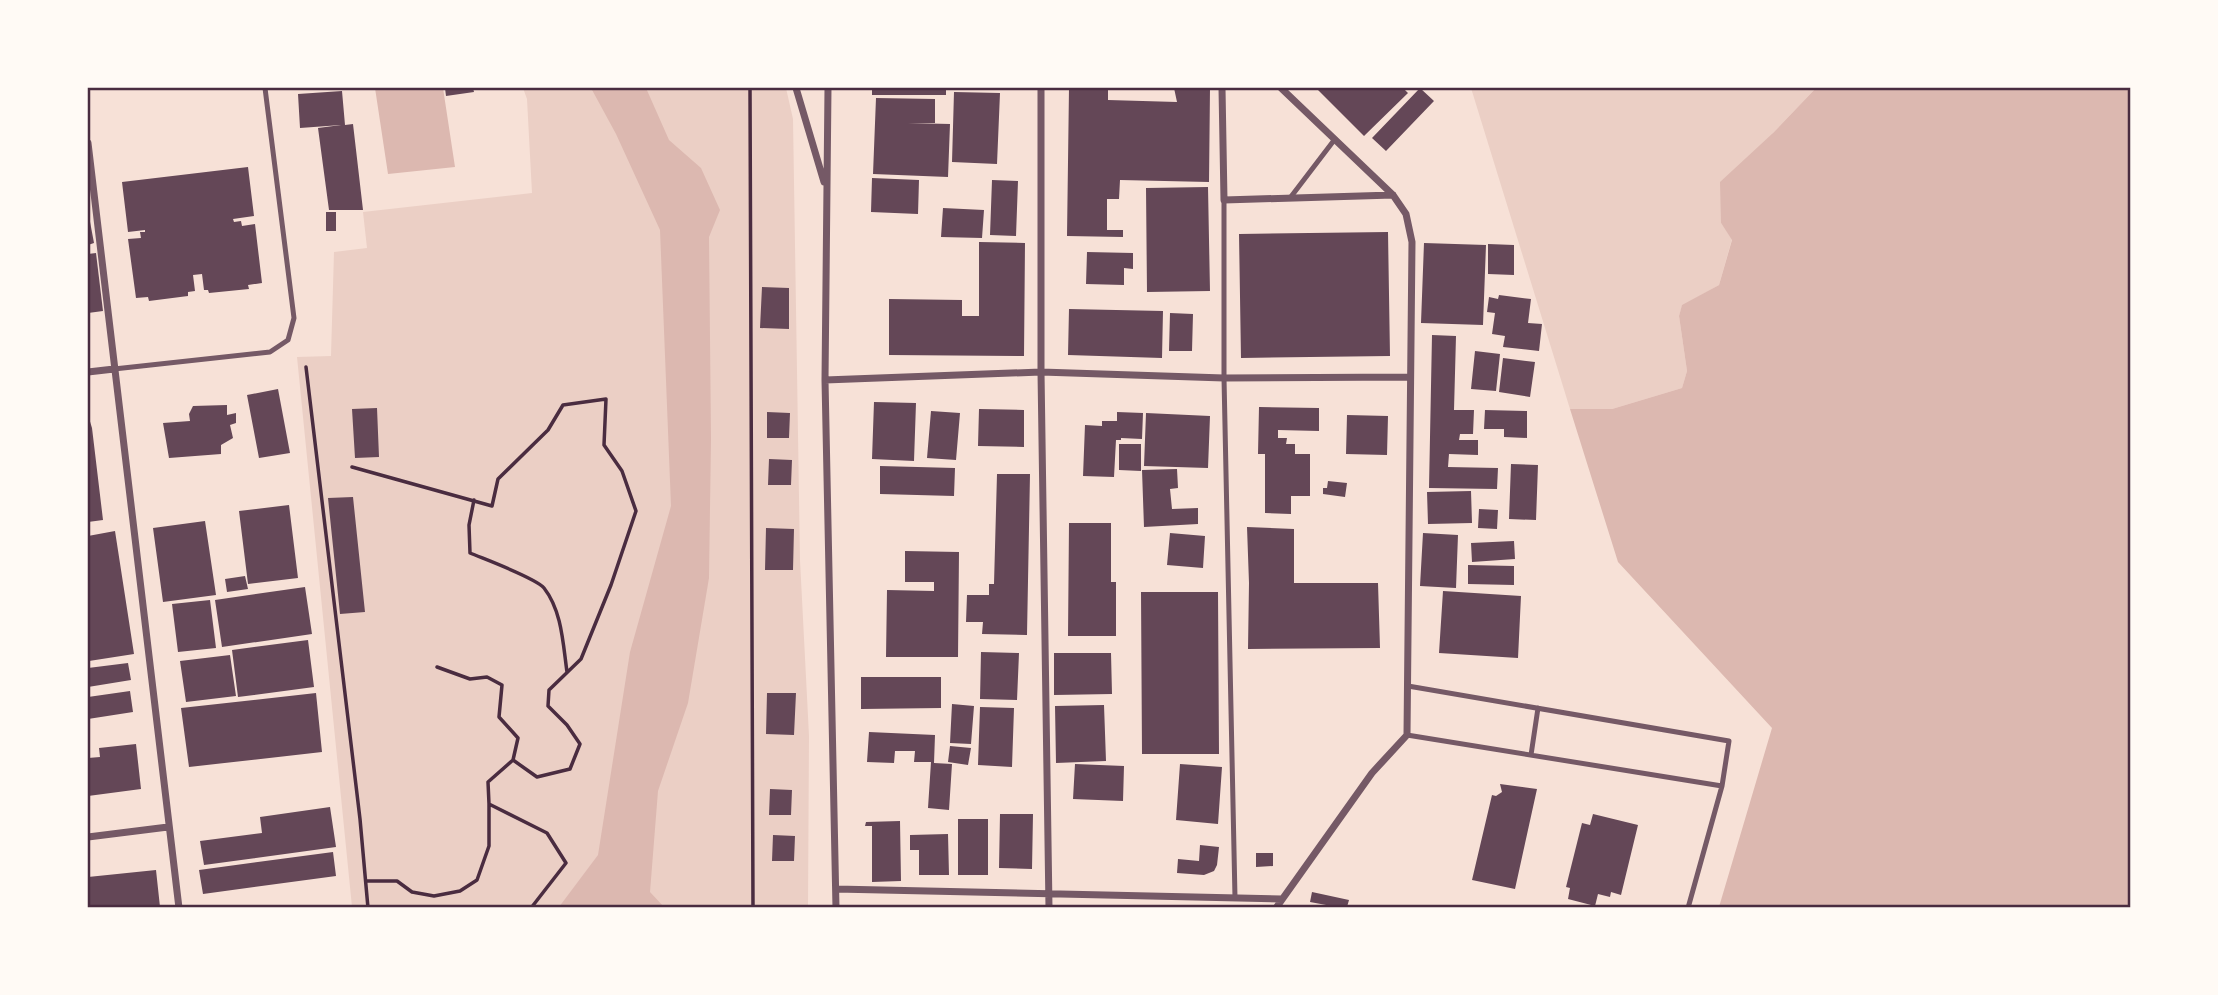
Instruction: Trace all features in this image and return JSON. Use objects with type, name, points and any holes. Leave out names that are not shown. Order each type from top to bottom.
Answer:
[{"type":"street","points":[[796,88],[826,190]]},
{"type":"street","points":[[828,88],[825,380],[836,908]]},
{"type":"street","points":[[1041,88],[1041,372],[1049,908]]},
{"type":"street","points":[[1222,88],[1224,201],[1393,195]]},
{"type":"street","points":[[1276,908],[1372,772],[1407,735],[1412,242],[1406,214],[1393,195],[1281,88]]},
{"type":"street","points":[[88,143],[179,908]]},
{"type":"street","points":[[88,372],[114,369]]},
{"type":"street","points":[[825,380],[1041,372],[1224,378],[1409,377]]},
{"type":"street","points":[[88,837],[168,827]]},
{"type":"street","points":[[836,889],[1282,898]]},
{"type":"lane","points":[[114,369],[271,352],[288,340],[294,318],[265,88]]},
{"type":"lane","points":[[1288,200],[1335,139]]},
{"type":"lane","points":[[1224,201],[1224,378],[1235,898]]},
{"type":"lane","points":[[1408,686],[1729,741],[1722,786],[1688,908]]},
{"type":"lane","points":[[1531,755],[1538,708]]},
{"type":"lane","points":[[1407,735],[1722,786]]},
{"type":"path","points":[[750,88],[754,908]]},
{"type":"path","points":[[306,367],[368,908]]},
{"type":"path","points":[[352,467],[492,506],[498,479],[548,430],[563,405],[606,399],[604,445],[622,471],[636,511],[611,585],[581,659],[549,690],[548,706],[567,725],[580,744],[570,769],[537,776],[513,760]]},
{"type":"path","points":[[474,500],[469,525],[470,553],[543,586],[559,616],[567,671]]},
{"type":"path","points":[[366,881],[397,881],[412,892],[434,896],[460,891],[477,880],[489,846],[488,782],[513,760],[518,738],[499,717],[502,685],[487,677],[470,679],[437,667]]},
{"type":"path","points":[[489,804],[547,833],[566,863],[531,908]]},
{"type":"shaded area","points":[[375,88],[443,88],[455,167],[388,174]]},
{"type":"shaded area","points":[[523,88],[786,88],[793,119],[800,560],[809,736],[808,907],[352,907],[297,357],[331,356],[334,252],[367,248],[363,212],[532,193],[527,99]]},
{"type":"shaded area","points":[[591,88],[646,88],[669,140],[701,168],[720,210],[709,237],[709,578],[688,703],[658,791],[650,892],[664,907],[559,907],[598,855],[630,652],[671,506],[660,230],[616,134]]},
{"type":"shaded area","points":[[1471,88],[1816,88],[1773,133],[1721,223],[1732,239],[1719,285],[1682,306],[1679,316],[1687,371],[1682,388],[1612,409],[1570,409]]},
{"type":"shaded area","points":[[1816,88],[2130,88],[2130,907],[1719,907],[1772,728],[1618,562],[1570,409],[1612,409],[1682,388],[1687,371],[1679,316],[1682,305],[1719,285],[1732,240],[1721,223],[1720,182]]},
{"type":"building","points":[[445,88],[473,88],[474,92],[446,96]]},
{"type":"building","points":[[872,88],[946,88],[946,95],[872,95]]},
{"type":"building","points":[[1069,88],[1108,88],[1108,100],[1177,102],[1174,88],[1210,88],[1209,182],[1120,180],[1119,199],[1107,199],[1107,230],[1123,230],[1123,237],[1067,236]]},
{"type":"building","points":[[1316,88],[1403,88],[1408,93],[1364,136]]},
{"type":"building","points":[[1420,88],[1434,101],[1386,151],[1372,138]]},
{"type":"building","points":[[342,91],[345,125],[353,124],[363,210],[329,210],[318,128],[341,125],[300,128],[298,94]]},
{"type":"building","points":[[954,92],[1000,93],[997,164],[952,162]]},
{"type":"building","points":[[876,98],[935,99],[935,123],[908,123],[950,124],[948,177],[873,174]]},
{"type":"building","points":[[248,167],[254,216],[233,219],[234,222],[241,221],[242,226],[255,224],[262,283],[248,285],[249,289],[209,293],[204,290],[202,274],[193,275],[195,291],[188,292],[188,296],[149,301],[148,297],[136,298],[128,239],[141,238],[140,232],[145,230],[128,232],[122,182]]},
{"type":"building","points":[[872,178],[919,180],[918,214],[871,212]]},
{"type":"building","points":[[992,180],[1018,181],[1016,236],[990,235]]},
{"type":"building","points":[[1208,187],[1210,291],[1147,292],[1146,188]]},
{"type":"building","points":[[943,208],[984,210],[982,238],[941,237]]},
{"type":"building","points":[[88,211],[94,243],[88,245]]},
{"type":"building","points":[[326,212],[336,212],[336,231],[326,231]]},
{"type":"building","points":[[1388,232],[1390,356],[1241,358],[1239,234]]},
{"type":"building","points":[[979,242],[1025,243],[1024,356],[889,355],[889,299],[962,300],[962,316],[979,316]]},
{"type":"building","points":[[1424,243],[1486,245],[1483,325],[1421,323]]},
{"type":"building","points":[[1488,244],[1514,245],[1514,275],[1488,274]]},
{"type":"building","points":[[1087,252],[1133,253],[1133,269],[1124,268],[1124,285],[1086,284]]},
{"type":"building","points":[[96,253],[103,311],[88,313],[88,254]]},
{"type":"building","points":[[762,287],[789,288],[789,329],[760,328]]},
{"type":"building","points":[[1499,295],[1531,299],[1528,323],[1542,324],[1539,351],[1503,347],[1505,336],[1492,334],[1495,313],[1487,312],[1489,297],[1498,299]]},
{"type":"building","points":[[1069,309],[1163,311],[1162,358],[1068,355]]},
{"type":"building","points":[[1170,313],[1193,314],[1192,351],[1169,351]]},
{"type":"building","points":[[1432,335],[1456,336],[1454,410],[1474,410],[1473,434],[1460,434],[1459,440],[1478,440],[1478,455],[1449,454],[1448,467],[1498,468],[1497,489],[1429,488]]},
{"type":"building","points":[[1475,351],[1500,354],[1496,391],[1471,389]]},
{"type":"building","points":[[1503,358],[1535,362],[1530,397],[1499,392]]},
{"type":"building","points":[[278,389],[290,453],[259,458],[247,395]]},
{"type":"building","points":[[874,402],[916,403],[914,461],[872,459]]},
{"type":"building","points":[[227,405],[227,415],[236,413],[236,423],[230,425],[233,438],[221,445],[221,454],[169,458],[163,423],[190,421],[189,414],[193,406]]},
{"type":"building","points":[[1259,407],[1319,408],[1319,431],[1278,430],[1278,438],[1287,438],[1286,444],[1295,444],[1295,454],[1310,454],[1310,496],[1291,496],[1291,514],[1265,513],[1265,454],[1258,454]]},
{"type":"building","points":[[377,408],[379,457],[355,458],[352,409]]},
{"type":"building","points":[[979,409],[1024,410],[1024,447],[978,446]]},
{"type":"building","points":[[1485,410],[1527,411],[1527,438],[1504,437],[1504,429],[1484,429]]},
{"type":"building","points":[[931,411],[960,413],[956,460],[927,458]]},
{"type":"building","points":[[767,412],[790,413],[789,438],[767,438]]},
{"type":"building","points":[[1117,412],[1143,413],[1142,439],[1116,440],[1114,477],[1083,476],[1085,425],[1102,426],[1102,421],[1117,421]]},
{"type":"building","points":[[1146,413],[1210,416],[1208,468],[1144,466]]},
{"type":"building","points":[[88,415],[92,428],[103,520],[88,522]]},
{"type":"building","points":[[1347,415],[1388,416],[1387,455],[1346,454]]},
{"type":"building","points":[[1119,444],[1141,444],[1141,471],[1119,470]]},
{"type":"building","points":[[769,459],[792,460],[791,485],[768,485]]},
{"type":"building","points":[[1511,464],[1538,465],[1536,520],[1509,519]]},
{"type":"building","points":[[880,466],[955,468],[954,496],[880,494]]},
{"type":"building","points":[[1177,469],[1178,488],[1170,489],[1172,509],[1198,508],[1198,524],[1144,527],[1142,470]]},
{"type":"building","points":[[997,474],[1030,474],[1027,635],[982,634],[983,622],[966,622],[967,595],[989,595],[989,584],[994,584]]},
{"type":"building","points":[[1328,481],[1347,483],[1345,497],[1323,494],[1323,488],[1327,488]]},
{"type":"building","points":[[1471,491],[1472,523],[1428,524],[1427,492]]},
{"type":"building","points":[[353,497],[365,612],[340,614],[328,498]]},
{"type":"building","points":[[289,505],[298,578],[248,584],[239,511]]},
{"type":"building","points":[[1479,509],[1498,510],[1497,529],[1478,528]]},
{"type":"building","points":[[205,521],[216,595],[163,602],[153,528]]},
{"type":"building","points":[[1069,523],[1111,523],[1111,582],[1116,582],[1116,636],[1068,636]]},
{"type":"building","points":[[1247,527],[1294,529],[1294,583],[1378,583],[1380,648],[1248,649]]},
{"type":"building","points":[[766,528],[794,529],[793,570],[765,570]]},
{"type":"building","points":[[115,531],[134,654],[89,661],[88,536]]},
{"type":"building","points":[[1170,533],[1205,536],[1203,568],[1167,565]]},
{"type":"building","points":[[1423,533],[1458,535],[1456,588],[1420,586]]},
{"type":"building","points":[[1514,541],[1515,559],[1472,562],[1471,543]]},
{"type":"building","points":[[905,551],[959,552],[958,657],[886,657],[887,590],[934,591],[934,582],[905,582]]},
{"type":"building","points":[[1468,565],[1514,566],[1514,585],[1468,584]]},
{"type":"building","points":[[245,576],[248,589],[227,592],[225,579]]},
{"type":"building","points":[[305,587],[312,634],[222,647],[215,600]]},
{"type":"building","points":[[1443,591],[1521,596],[1518,658],[1439,653]]},
{"type":"building","points":[[1141,592],[1218,592],[1219,754],[1142,754]]},
{"type":"building","points":[[210,600],[216,648],[178,652],[172,604]]},
{"type":"building","points":[[308,640],[314,687],[238,697],[232,650]]},
{"type":"building","points":[[981,652],[1019,653],[1017,700],[980,699]]},
{"type":"building","points":[[1054,653],[1111,653],[1112,694],[1054,695]]},
{"type":"building","points":[[230,655],[236,696],[186,702],[180,661]]},
{"type":"building","points":[[128,663],[131,680],[88,687],[88,668]]},
{"type":"building","points":[[861,677],[941,677],[941,708],[861,709]]},
{"type":"building","points":[[130,691],[133,712],[88,719],[88,697]]},
{"type":"building","points":[[316,693],[322,752],[189,767],[181,708]]},
{"type":"building","points":[[767,693],[796,693],[794,735],[766,734]]},
{"type":"building","points":[[952,704],[974,706],[971,744],[950,743]]},
{"type":"building","points":[[1104,705],[1106,761],[1056,763],[1055,706]]},
{"type":"building","points":[[980,707],[1014,708],[1012,767],[978,765]]},
{"type":"building","points":[[869,732],[935,735],[934,763],[952,764],[949,810],[928,808],[931,762],[914,762],[915,751],[895,751],[894,763],[867,762]]},
{"type":"building","points":[[136,744],[141,789],[88,796],[88,758],[100,757],[99,748]]},
{"type":"building","points":[[950,746],[971,748],[968,765],[948,762]]},
{"type":"building","points":[[1075,764],[1124,766],[1123,801],[1073,799]]},
{"type":"building","points":[[1180,764],[1222,767],[1218,824],[1176,820]]},
{"type":"building","points":[[1500,784],[1537,789],[1515,889],[1472,880],[1492,795],[1496,796],[1502,792]]},
{"type":"building","points":[[770,789],[792,790],[791,815],[769,815]]},
{"type":"building","points":[[330,807],[336,847],[204,865],[200,841],[262,833],[260,817]]},
{"type":"building","points":[[1000,814],[1033,814],[1032,869],[999,868]]},
{"type":"building","points":[[1593,814],[1638,825],[1621,895],[1611,892],[1610,897],[1598,894],[1595,906],[1568,899],[1570,888],[1566,887],[1582,823],[1590,825]]},
{"type":"building","points":[[958,819],[988,819],[988,875],[958,875]]},
{"type":"building","points":[[900,821],[901,881],[872,882],[872,826],[865,826],[866,822]]},
{"type":"building","points":[[948,834],[949,875],[919,875],[919,850],[910,850],[910,835]]},
{"type":"building","points":[[773,835],[795,836],[794,861],[772,861]]},
{"type":"building","points":[[1200,845],[1219,847],[1214,871],[1204,875],[1177,873],[1178,859],[1199,861]]},
{"type":"building","points":[[333,852],[336,876],[203,894],[199,870]]},
{"type":"building","points":[[1256,853],[1273,853],[1273,866],[1256,867]]},
{"type":"building","points":[[156,870],[160,907],[88,907],[88,877]]},
{"type":"building","points":[[1312,892],[1349,900],[1347,907],[1310,902]]}]
